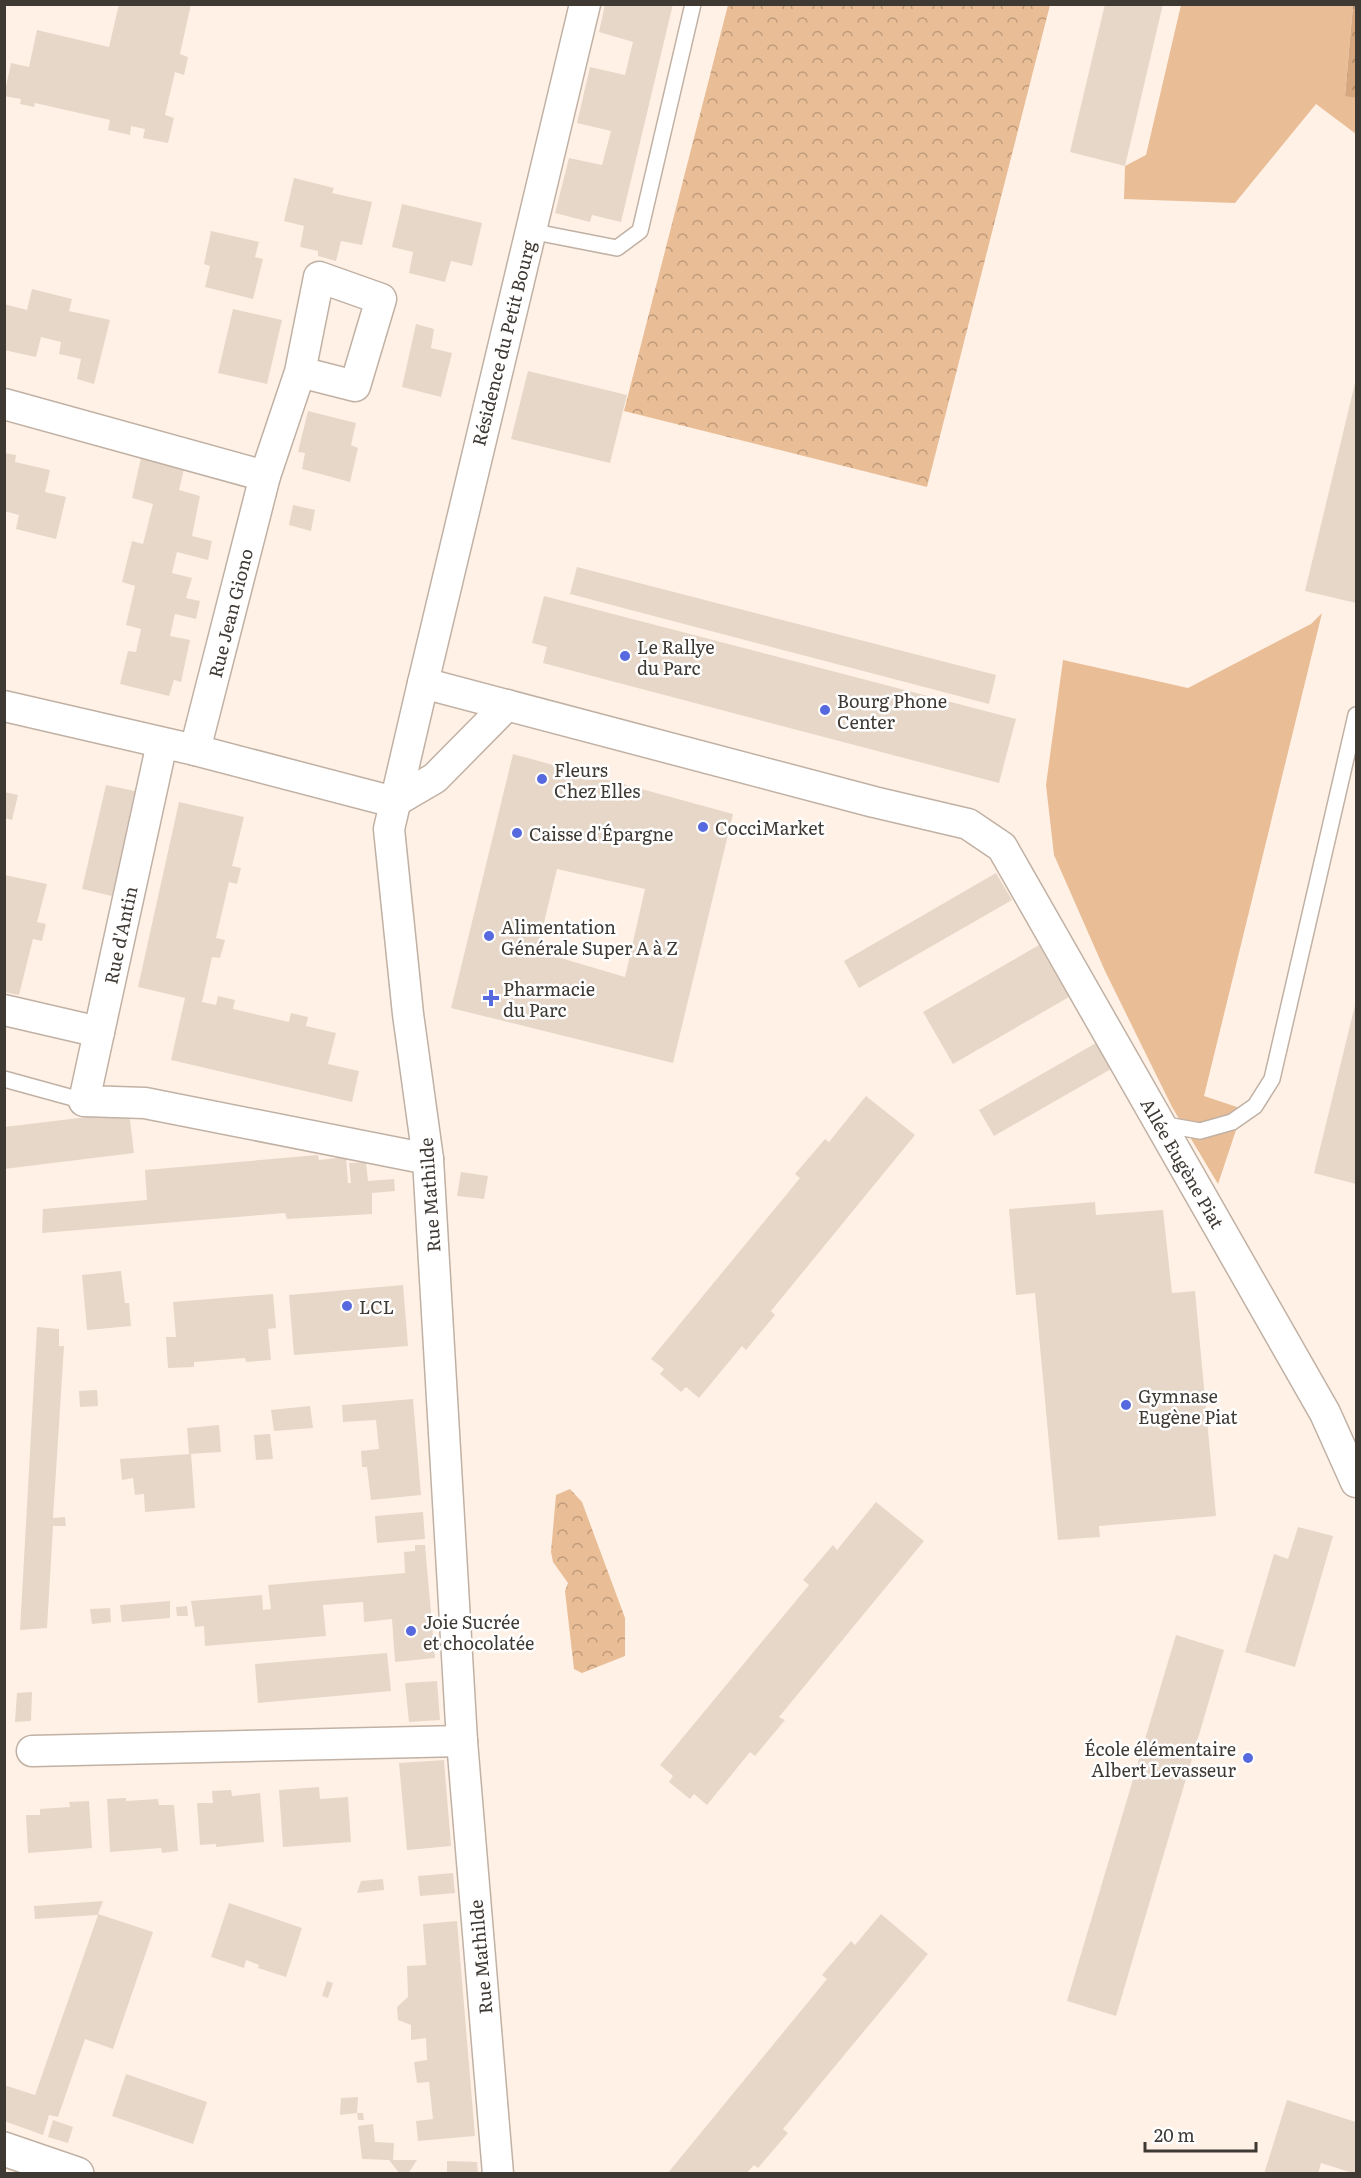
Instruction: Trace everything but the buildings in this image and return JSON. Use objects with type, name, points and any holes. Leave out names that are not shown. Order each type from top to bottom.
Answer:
[{"type":"street","name":"Résidence du Petit Bourg","points":[[393,802],[585,4]]},
{"type":"street","name":"Rue Jean Giono","points":[[195,750],[265,476],[300,372]]},
{"type":"street","points":[[4,404],[265,476]]},
{"type":"street","points":[[4,706],[195,750],[393,802],[435,778],[507,705],[423,683]]},
{"type":"street","name":"Allée Eugène Piat","points":[[507,705],[874,802],[968,824],[1002,847],[1325,1413],[1356,1482]]},
{"type":"street","name":"Rue d'Antin","points":[[84,1101],[162,743]]},
{"type":"street","name":"Rue Mathilde","points":[[393,802],[389,829],[408,1014],[428,1159],[462,1741],[498,2174]]},
{"type":"street","points":[[4,1010],[99,1032]]},
{"type":"street","points":[[84,1101],[145,1103],[428,1159]]},
{"type":"street","points":[[32,1751],[462,1741]]},
{"type":"street","points":[[4,2149],[77,2174]]},
{"type":"lane","points":[[530,231],[617,248],[640,231],[693,4]]},
{"type":"lane","points":[[1161,1124],[1200,1131],[1232,1122],[1255,1106],[1272,1079],[1356,715]]},
{"type":"lane","points":[[4,1079],[84,1101]]},
{"type":"green space","points":[[728,5],[1050,5],[927,487],[624,411]]},
{"type":"green space","points":[[1181,5],[1353,5],[1345,95],[1356,98],[1356,134],[1316,104],[1235,203],[1124,199],[1125,166],[1146,155]]},
{"type":"green space","points":[[1353,5],[1356,5],[1356,98],[1345,96]]},
{"type":"green space","points":[[1322,613],[1204,1096],[1243,1109],[1218,1184],[1172,1107],[1105,971],[1054,855],[1046,785],[1063,660],[1188,688],[1311,624]]},
{"type":"green space","points":[[570,1489],[582,1502],[625,1618],[625,1656],[582,1673],[574,1669],[565,1591],[568,1583],[553,1562],[551,1552],[556,1495]]},
{"type":"place","name":"Le Rallye du Parc","points":[[625,656]]},
{"type":"place","name":"Bourg Phone Center","points":[[825,710]]},
{"type":"place","name":"Fleurs Chez Elles","points":[[542,779]]},
{"type":"place","name":"CocciMarket","points":[[703,827]]},
{"type":"place","name":"Caisse d'Épargne","points":[[517,833]]},
{"type":"place","name":"Alimentation Générale Super A à Z","points":[[489,936]]},
{"type":"place","name":"Pharmacie du Parc","points":[[491,998]]},
{"type":"place","name":"LCL","points":[[347,1306]]},
{"type":"place","name":"Gymnase Eugène Piat","points":[[1126,1405]]},
{"type":"place","name":"Joie Sucrée et chocolatée","points":[[411,1631]]},
{"type":"place","name":"École élémentaire Albert Levasseur","points":[[1248,1758]]}]
